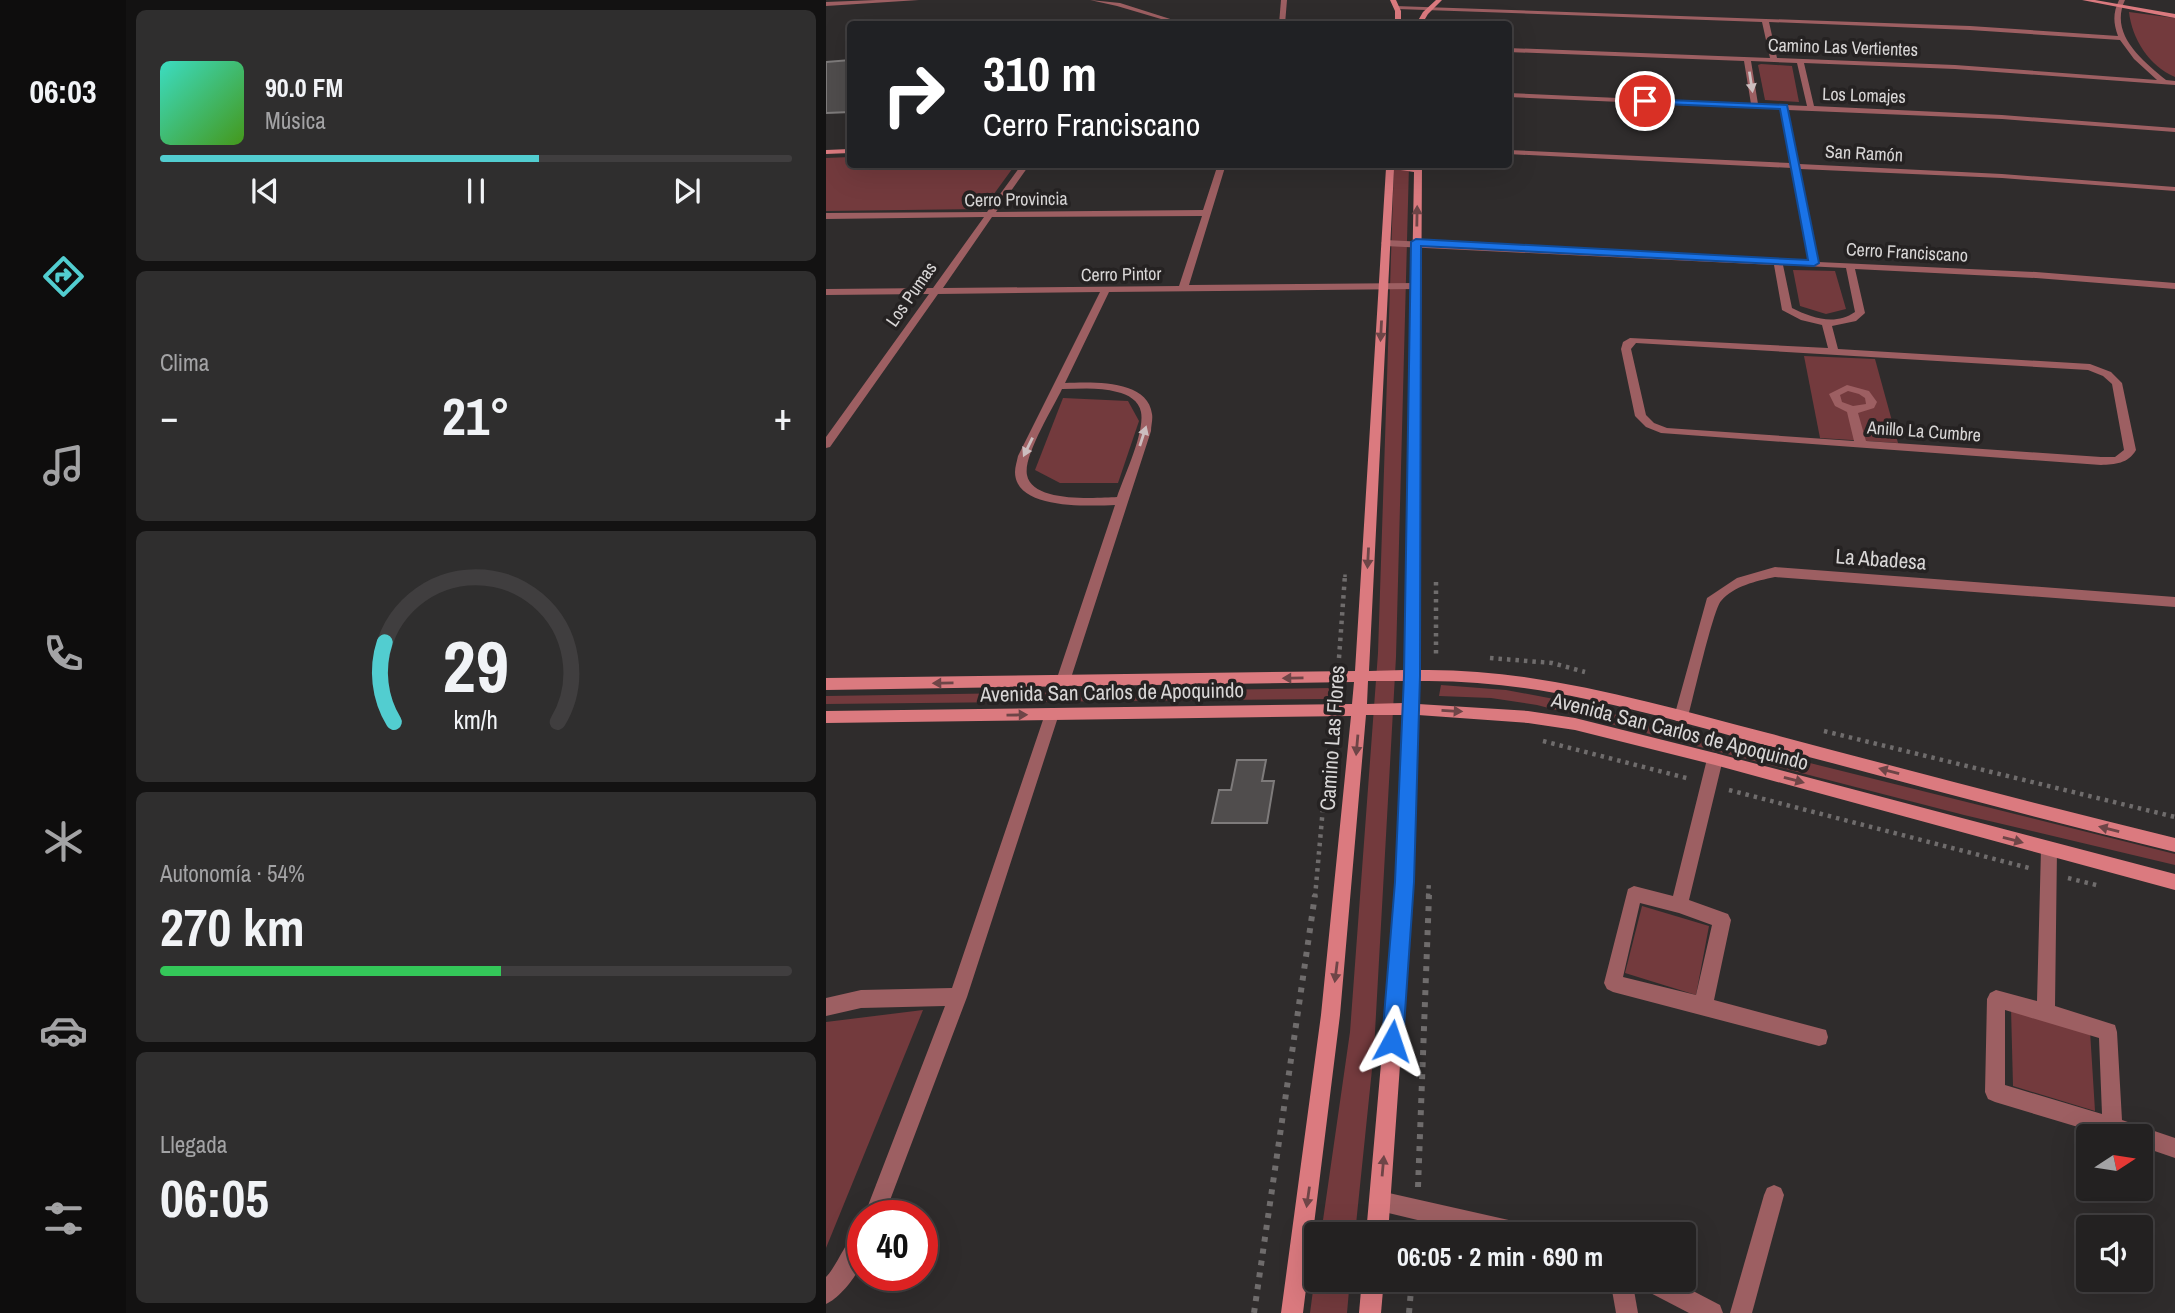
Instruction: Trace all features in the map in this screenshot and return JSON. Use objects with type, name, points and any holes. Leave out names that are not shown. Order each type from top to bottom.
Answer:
[{"type":"street","points":[[826,4],[916,0]]},
{"type":"street","points":[[1093,0],[1118,4],[1173,21]]},
{"type":"street","points":[[1118,4],[1131,0]]},
{"type":"street","points":[[1282,21],[1284,0]]},
{"type":"street","points":[[1421,21],[1439,0]]},
{"type":"street","points":[[2085,0],[2175,9]]},
{"type":"street","points":[[2122,2],[2175,16]]},
{"type":"street","points":[[2122,2],[2117,21],[2122,37],[2136,56],[2175,90]]},
{"type":"street","points":[[1398,21],[1395,3],[1430,8],[1970,28],[2122,37]]},
{"type":"street","points":[[1765,20],[1774,60]]},
{"type":"street","name":"Camino Las Vertientes","points":[[1512,50],[1988,69],[2175,83]]},
{"type":"street","points":[[1747,59],[1755,106]]},
{"type":"street","points":[[1800,61],[1811,108]]},
{"type":"street","name":"Los Lomajes","points":[[1512,95],[2015,117],[2175,130]]},
{"type":"street","points":[[1784,107],[1814,263]]},
{"type":"street","points":[[826,152],[847,151]]},
{"type":"street","name":"San Ramón","points":[[1512,152],[2002,176],[2175,189]]},
{"type":"street","name":"Los Pumas","points":[[826,445],[1023,168]]},
{"type":"street","points":[[1183,289],[1221,168]]},
{"type":"street","name":"Camino Las Flores","points":[[1292,1313],[1337,964],[1362,677],[1390,168]]},
{"type":"street","points":[[1378,1222],[1405,882],[1412,676],[1418,168]]},
{"type":"street","name":"Cerro Provincia","points":[[826,216],[1207,213]]},
{"type":"street","name":"Cerro Franciscano","points":[[1385,243],[1416,242],[2092,278],[2175,286]]},
{"type":"street","points":[[1778,261],[1787,310],[1827,324],[1856,317],[1860,313],[1850,265]]},
{"type":"street","name":"Cerro Pintor","points":[[826,292],[1416,286]]},
{"type":"street","points":[[1106,289],[1021,463],[1021,478],[1033,492],[1057,500],[1121,500]]},
{"type":"street","points":[[1827,324],[1834,352]]},
{"type":"street","name":"Anillo La Cumbre","points":[[1639,340],[2081,365],[2099,370],[2113,378],[2120,388],[2130,450],[2118,460],[2101,461],[1861,444],[1673,432],[1657,428],[1641,416],[1626,346],[1639,340]]},
{"type":"street","points":[[1059,386],[1117,388],[1135,395],[1145,406],[1147,422],[1063,681]]},
{"type":"street","points":[[1852,410],[1861,444]]},
{"type":"street","name":"La Abadesa","points":[[1681,716],[1712,601],[1725,589],[1746,578],[1775,572],[2175,602]]},
{"type":"street","name":"Avenida San Carlos de Apoquindo","points":[[826,684],[1412,676],[1475,677],[1529,683],[1681,716],[2175,845]]},
{"type":"street","name":"Avenida San Carlos de Apoquindo","points":[[826,717],[1411,709],[1481,712],[1575,724],[2175,882]]},
{"type":"street","points":[[880,1200],[958,997],[1052,714]]},
{"type":"street","points":[[1679,905],[1716,759]]},
{"type":"street","points":[[2046,1012],[2049,849]]},
{"type":"street","points":[[1703,1006],[1722,920],[1679,905],[1634,894],[1612,983],[1819,1037]]},
{"type":"street","points":[[826,1007],[861,999],[958,997]]},
{"type":"street","points":[[2102,1124],[1994,1092],[1996,999],[2108,1032],[2112,1124]]},
{"type":"street","points":[[2153,1141],[2175,1148]]},
{"type":"street","points":[[1741,1313],[1774,1195]]},
{"type":"street","points":[[1380,1201],[1472,1222]]},
{"type":"street","points":[[826,1293],[847,1267]]},
{"type":"street","points":[[1370,1313],[1372,1292]]},
{"type":"street","points":[[1623,1292],[1626,1313]]},
{"type":"street","points":[[1672,1292],[1712,1313]]},
{"type":"path","points":[[1254,1313],[1311,930],[1331,729]]},
{"type":"path","points":[[1539,740],[2112,889]]},
{"type":"path","points":[[1417,1209],[1429,867]]},
{"type":"path","points":[[1409,1313],[1411,1292]]},
{"type":"shaded area","points":[[2129,12],[2175,18],[2175,77],[2157,66],[2143,50],[2134,32]]},
{"type":"shaded area","points":[[1758,65],[1792,66],[1799,102],[1765,100]]},
{"type":"shaded area","points":[[847,157],[847,168],[1013,168],[983,209],[826,211],[826,158]]},
{"type":"shaded area","points":[[1394,168],[1409,168],[1396,657],[1374,1050],[1356,1222],[1323,1222],[1350,1032],[1378,653]]},
{"type":"shaded area","points":[[1793,270],[1835,271],[1846,309],[1826,314],[1800,306]]},
{"type":"shaded area","points":[[1804,356],[1875,359],[1898,443],[1820,438]]},
{"type":"shaded area","points":[[1063,398],[1128,401],[1139,421],[1118,483],[1060,483],[1035,470]]},
{"type":"shaded area","points":[[1441,685],[1506,690],[1549,698],[2175,854],[2175,865],[1964,815],[1537,705],[1491,698],[1439,696]]},
{"type":"shaded area","points":[[1330,688],[1329,699],[826,704],[826,696]]},
{"type":"shaded area","points":[[1642,906],[1709,926],[1696,995],[1625,973]]},
{"type":"shaded area","points":[[2011,1008],[2090,1031],[2095,1111],[2013,1086]]},
{"type":"shaded area","points":[[923,1010],[826,1248],[826,1022]]},
{"type":"shaded area","points":[[1313,1292],[1349,1292],[1347,1313],[1310,1313]]},
{"type":"building","points":[[847,60],[847,112],[826,113],[826,62]]},
{"type":"building","points":[[1237,760],[1266,760],[1262,781],[1274,781],[1267,823],[1212,823],[1219,790],[1231,790]]},
{"type":"route","points":[[1392,1041],[1405,882],[1412,676],[1416,242],[1814,263],[1784,107],[1645,101]]}]
